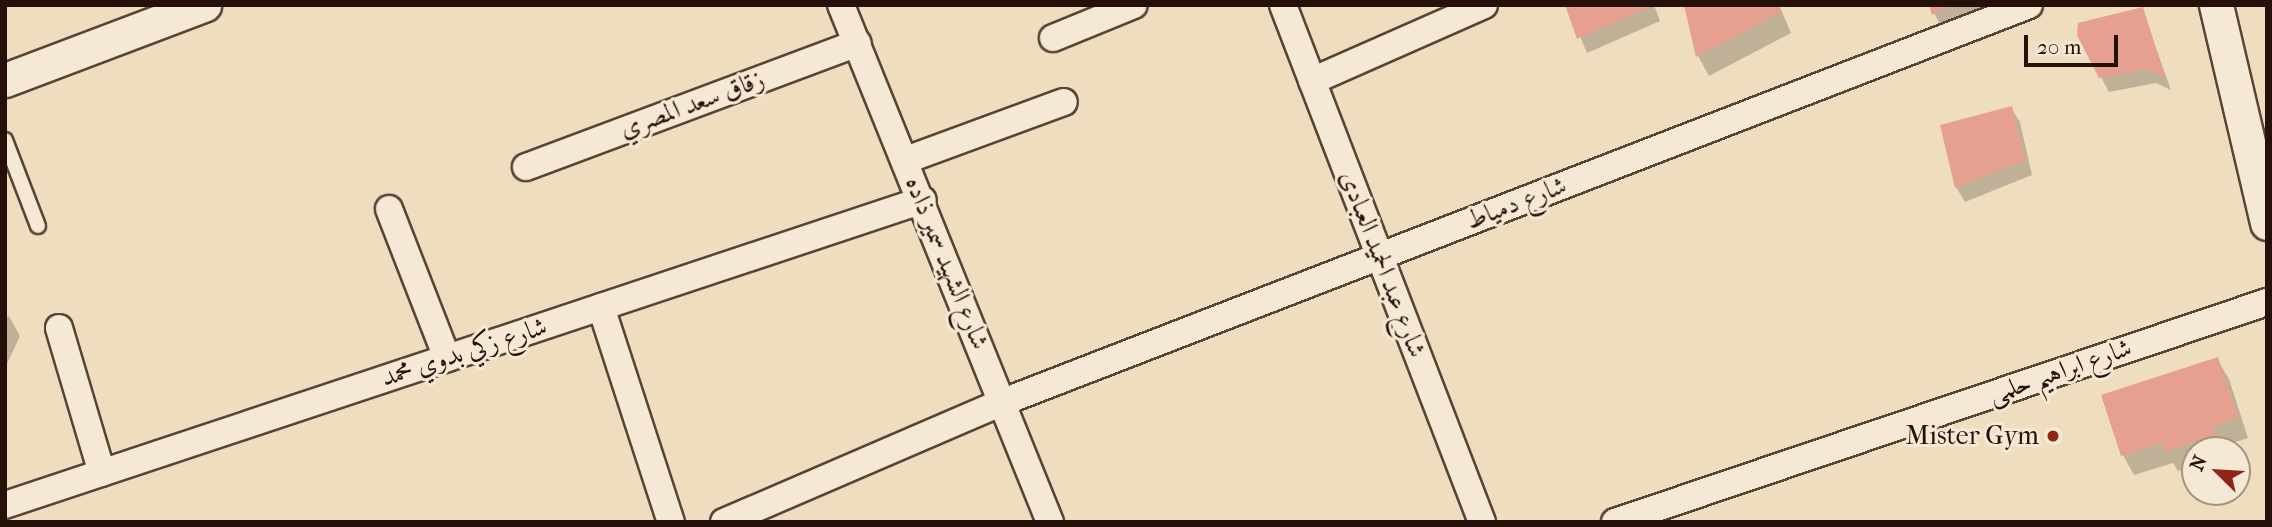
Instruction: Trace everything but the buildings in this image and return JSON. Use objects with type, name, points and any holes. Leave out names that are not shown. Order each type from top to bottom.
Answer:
[{"type":"street","points":[[5,80],[204,5]]},
{"type":"street","name":"شارع الشهيد سمير ذاده","points":[[841,5],[923,200],[1049,522]]},
{"type":"street","points":[[1053,38],[1134,5]]},
{"type":"street","name":"شارع عبد الحميد العبادى","points":[[1283,5],[1482,522]]},
{"type":"street","points":[[1312,80],[1484,5]]},
{"type":"street","name":"شارع دمياط","points":[[724,522],[1003,401],[2029,5]]},
{"type":"street","points":[[2216,5],[2267,223]]},
{"type":"street","name":"زقاق سعد المصري","points":[[526,167],[858,43]]},
{"type":"street","points":[[906,160],[1064,103]]},
{"type":"street","name":"شارع زكي بدوي محمد","points":[[5,505],[923,200]]},
{"type":"street","points":[[389,209],[447,358]]},
{"type":"street","name":"شارع ابراهيم حلمى","points":[[1615,522],[2267,302]]},
{"type":"street","points":[[601,307],[671,522]]},
{"type":"street","points":[[59,328],[102,473]]},
{"type":"lane","points":[[5,140],[38,226]]},
{"type":"place","name":"Mister Gym","points":[[2053,436]]}]
